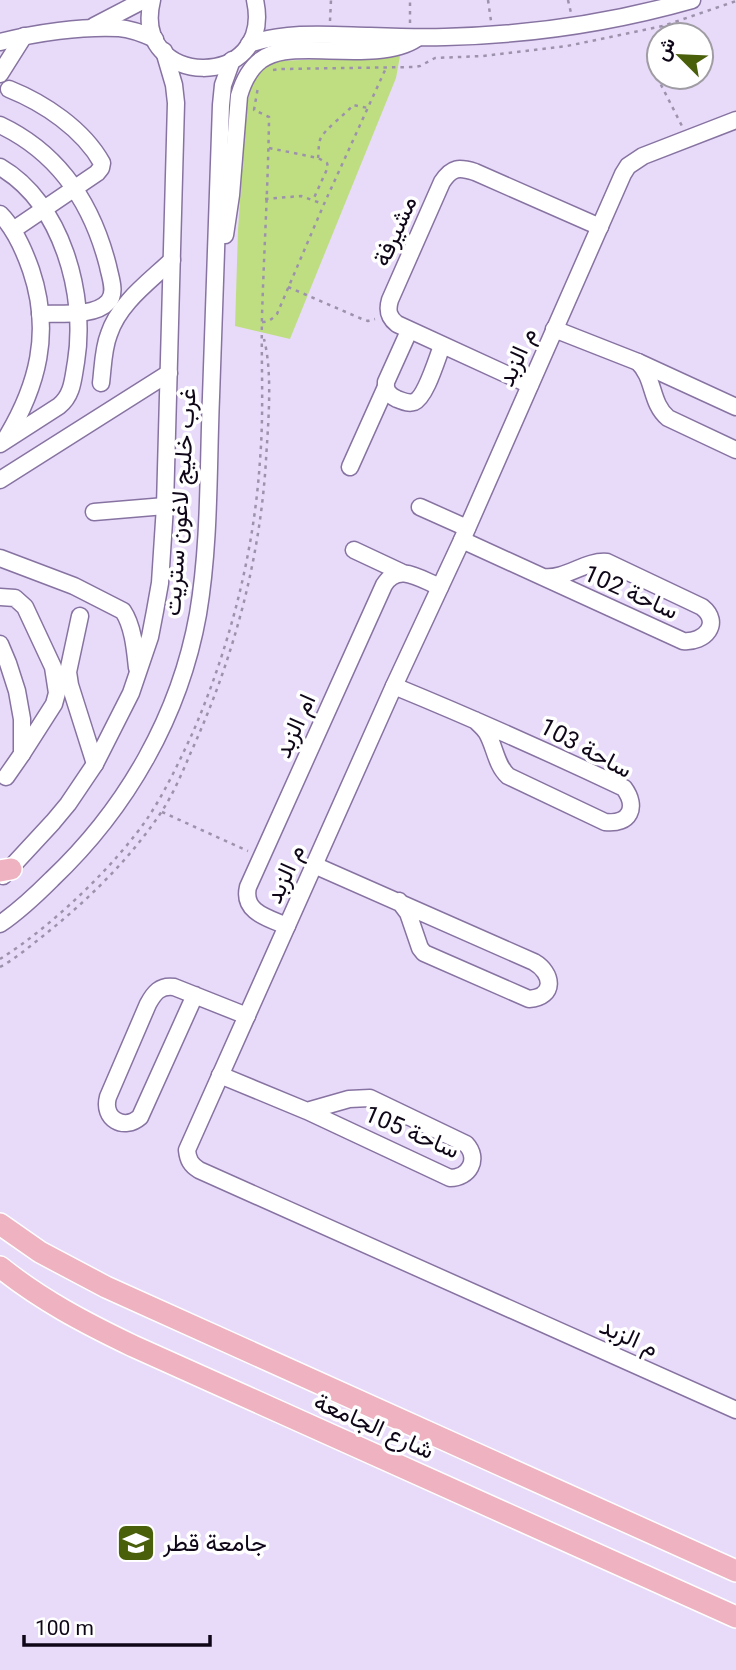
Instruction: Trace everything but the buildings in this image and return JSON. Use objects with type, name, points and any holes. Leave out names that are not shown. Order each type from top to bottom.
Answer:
[{"type":"main road","name":"شارع الجامعة","points":[[0,1224],[40,1252],[106,1287],[736,1571]]},
{"type":"main road","name":"شارع الجامعة","points":[[0,1267],[59,1309],[132,1346],[736,1617]]},
{"type":"street","points":[[92,27],[144,0]]},
{"type":"street","name":"غرب خليج لاغون ستريت","points":[[4,873],[68,804],[95,764],[118,722],[138,673],[159,592],[165,506],[176,103],[174,85],[150,22],[152,0]]},
{"type":"street","points":[[0,42],[92,27],[128,30],[159,45],[181,64],[198,69],[216,67],[232,60],[248,44],[256,27],[255,0]]},
{"type":"street","points":[[248,44],[273,37],[493,35],[607,21],[692,0]]},
{"type":"street","points":[[0,74],[24,36]]},
{"type":"street","points":[[216,267],[223,247],[231,195],[239,96],[252,69],[270,55],[286,51],[399,48],[414,37]]},
{"type":"street","name":"غرب خليج لاغون ستريت","points":[[0,924],[20,909],[82,850],[114,810],[155,742],[185,666],[196,622],[204,561],[221,105],[223,85],[232,60]]},
{"type":"street","points":[[9,89],[38,103],[65,122],[101,160],[102,166],[100,171],[13,230]]},
{"type":"street","name":"م الزبد","points":[[736,120],[643,156],[628,166],[623,174],[187,1150],[193,1166],[736,1410]]},
{"type":"street","points":[[0,125],[43,152],[75,188],[102,244],[113,292],[108,302],[95,311],[40,314]]},
{"type":"street","points":[[0,167],[24,185],[45,209],[69,264],[78,313],[77,353],[67,398],[60,406],[2,443]]},
{"type":"street","name":"مشيرفة","points":[[389,314],[387,307],[442,182],[448,173],[456,169],[475,172],[600,227]]},
{"type":"street","points":[[0,214],[13,230],[29,263],[36,284],[40,314],[40,348],[34,379],[23,409],[2,443]]},
{"type":"street","points":[[101,383],[107,337],[118,313],[172,260]]},
{"type":"street","points":[[389,314],[397,324],[408,331],[530,385]]},
{"type":"street","points":[[554,329],[638,362],[736,407]]},
{"type":"street","points":[[350,467],[408,331]]},
{"type":"street","points":[[385,389],[391,396],[408,403],[415,401],[422,395],[442,346]]},
{"type":"street","points":[[638,362],[646,373],[657,407],[662,413],[736,450]]},
{"type":"street","points":[[0,480],[169,373]]},
{"type":"street","points":[[94,512],[165,506]]},
{"type":"street","name":"ساحة 102","points":[[420,508],[543,577],[683,641],[695,641],[710,628],[711,620],[702,607],[607,562],[556,577],[543,577]]},
{"type":"street","points":[[354,550],[440,587]]},
{"type":"street","points":[[0,558],[74,586],[123,611],[130,630],[138,673]]},
{"type":"street","name":"ام الزبد","points":[[287,926],[253,910],[247,900],[248,887],[384,585],[392,576],[401,572]]},
{"type":"street","points":[[0,597],[15,598],[25,607],[53,667],[56,699],[6,777]]},
{"type":"street","points":[[80,616],[68,671],[95,764]]},
{"type":"street","points":[[0,645],[17,691],[22,719],[22,754]]},
{"type":"street","name":"ساحة 103","points":[[394,686],[475,720],[624,788],[631,801],[629,814],[618,822],[605,822],[508,776],[501,768],[489,736],[475,720]]},
{"type":"street","points":[[22,719],[46,717]]},
{"type":"street","points":[[314,864],[399,901],[534,962],[547,973],[548,989],[543,995],[529,999],[424,953],[417,942],[408,913],[399,901]]},
{"type":"street","points":[[195,995],[140,1117],[130,1123],[115,1120],[108,1112],[106,1103],[153,995],[164,986],[195,995],[247,1016]]},
{"type":"street","name":"ساحة 105","points":[[220,1075],[307,1111],[450,1178],[461,1177],[473,1161],[471,1149],[466,1144],[370,1098],[349,1099],[307,1111]]},
{"type":"path","points":[[330,35],[331,0]]},
{"type":"path","points":[[410,0],[414,37]]},
{"type":"path","points":[[488,0],[493,35]]},
{"type":"path","points":[[270,71],[414,67],[435,58]]},
{"type":"path","points":[[262,322],[277,314],[386,68]]},
{"type":"path","points":[[258,87],[254,110],[268,117],[269,148],[262,336]]},
{"type":"path","points":[[664,91],[688,138]]},
{"type":"path","points":[[318,158],[323,133],[353,104],[368,108]]},
{"type":"path","points":[[269,148],[318,158],[328,165],[313,200]]},
{"type":"path","points":[[265,200],[301,196],[324,204]]},
{"type":"path","points":[[288,287],[362,320],[368,321],[389,314]]},
{"type":"path","points":[[162,812],[261,857]]},
{"type":"green space","points":[[400,56],[396,78],[290,339],[235,326],[246,114],[251,89],[257,76],[277,61]]},
{"type":"place","name":"جامعة قطر","points":[[136,1543]]}]
